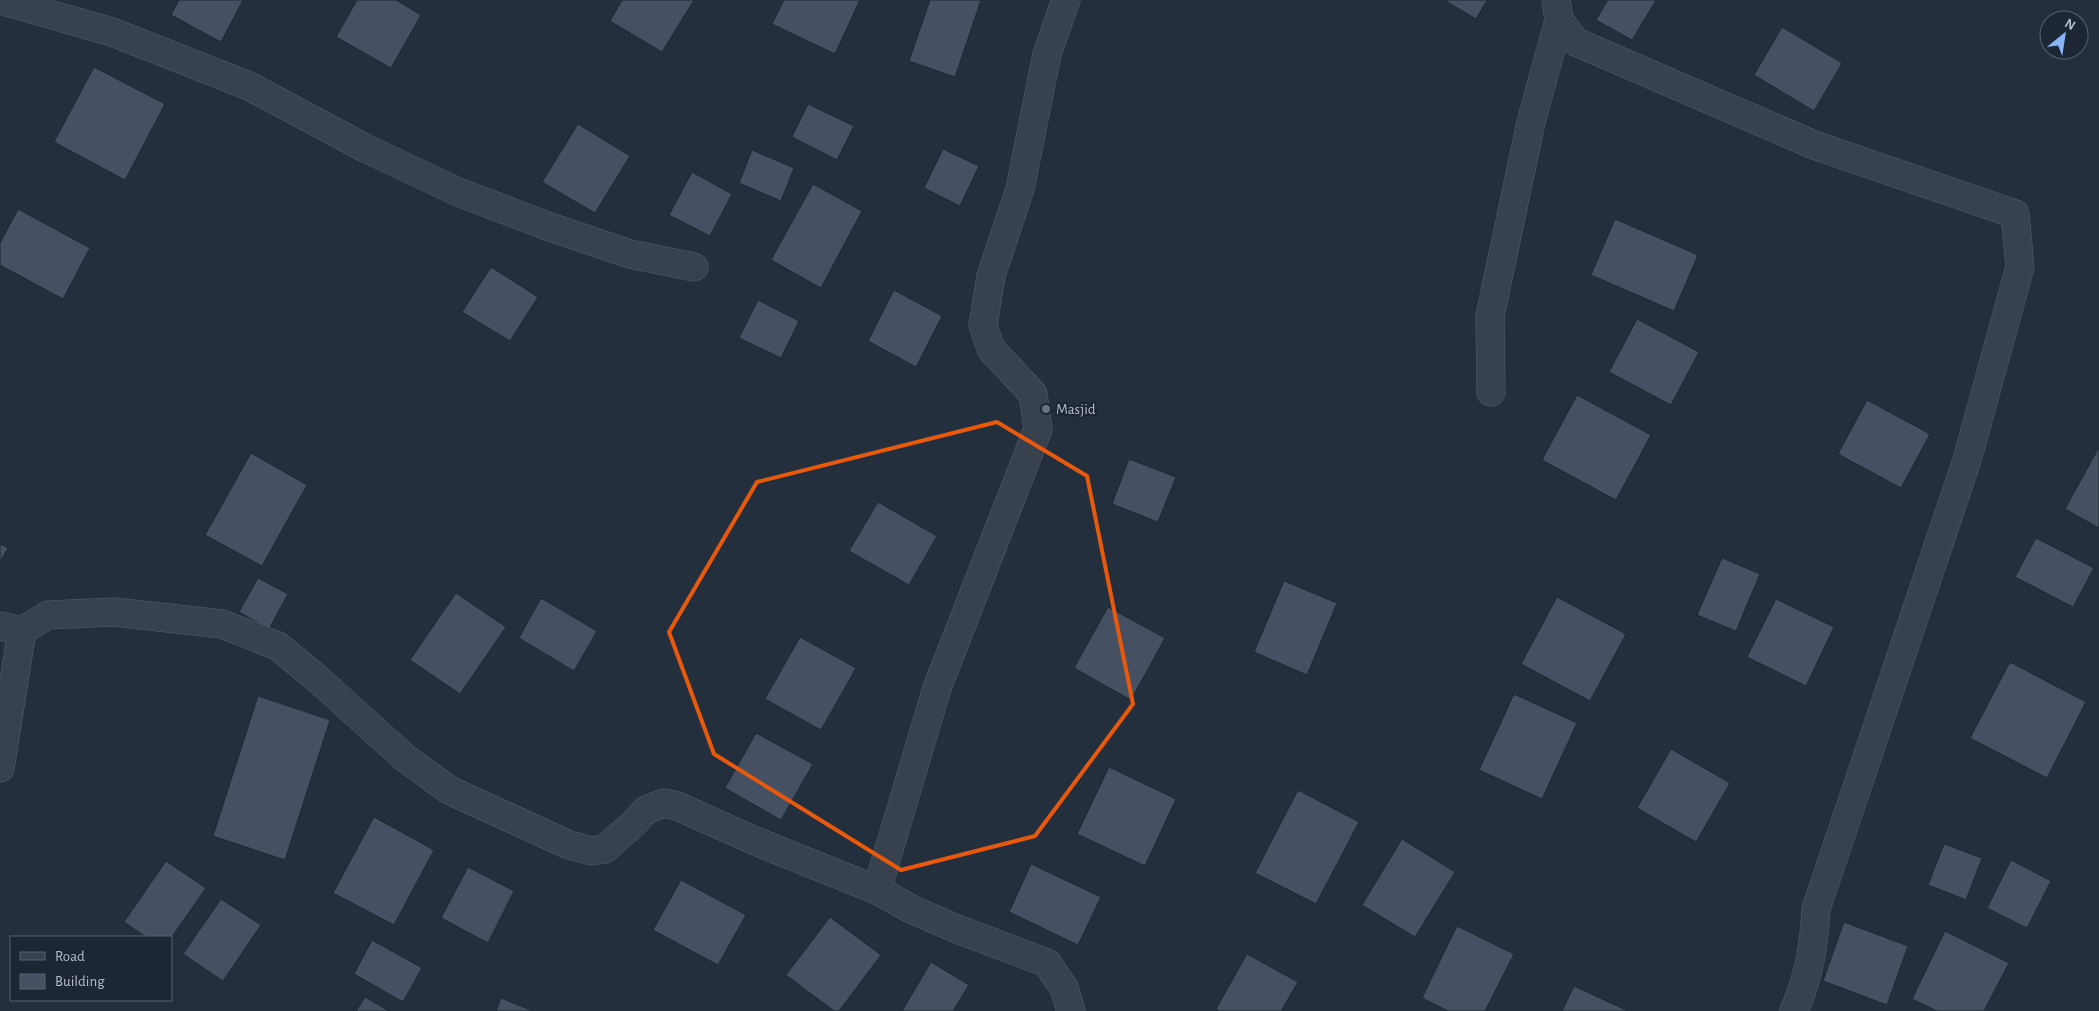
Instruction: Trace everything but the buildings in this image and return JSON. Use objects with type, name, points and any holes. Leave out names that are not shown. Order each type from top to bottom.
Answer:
[{"type":"street","points":[[0,0],[112,32],[249,86],[365,148],[458,192],[550,228],[630,254],[694,267]]},
{"type":"street","points":[[877,890],[937,688],[1038,429],[1034,394],[991,350],[983,325],[990,276],[1020,189],[1047,54],[1066,0]]},
{"type":"street","points":[[1491,392],[1490,316],[1531,122],[1558,10]]},
{"type":"street","points":[[1558,10],[1576,42],[1814,145],[2015,214],[2020,267],[1968,460],[1816,910],[1814,946],[1801,1009]]},
{"type":"street","points":[[0,768],[11,629],[48,615],[114,612],[222,624],[278,646],[320,681],[404,757],[449,790],[569,845],[592,851],[605,849],[634,824],[646,810],[664,802],[877,890],[957,929],[1047,963],[1064,988],[1071,1011]]},
{"type":"highlighted area","points":[[997,422],[1087,476],[1133,704],[1035,836],[901,870],[714,754],[669,632],[757,482]]},
{"type":"place","name":"Masjid","points":[[1046,409]]}]
